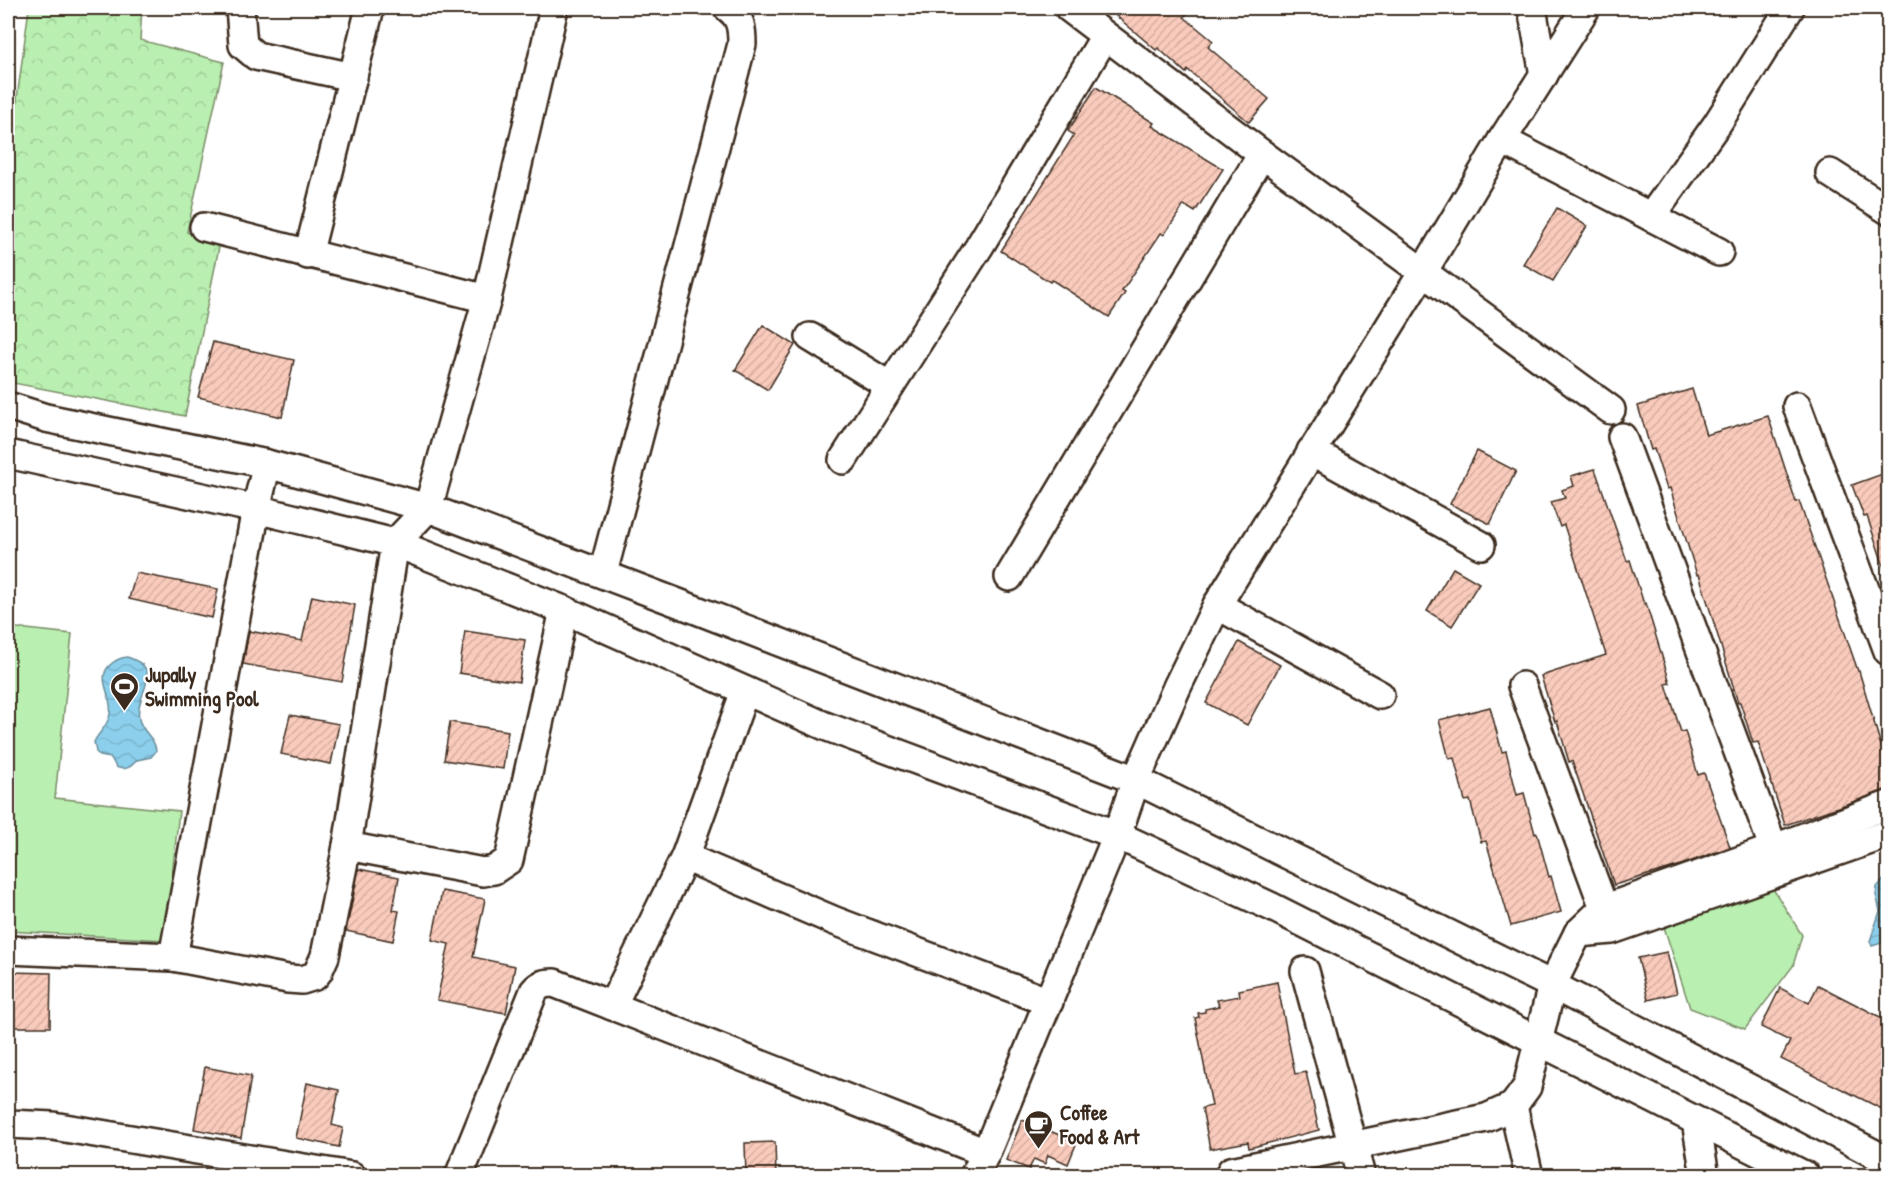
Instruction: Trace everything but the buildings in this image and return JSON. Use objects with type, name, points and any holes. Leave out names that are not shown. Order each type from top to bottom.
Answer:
[{"type":"street","points":[[240,8],[243,45],[256,56],[353,77]]},
{"type":"street","points":[[308,255],[370,8]]},
{"type":"street","points":[[8,950],[172,957],[302,980],[315,976],[321,967],[347,846],[395,543],[428,508],[487,299],[554,8]]},
{"type":"street","points":[[603,573],[741,44],[742,27],[735,12],[728,8]]},
{"type":"street","points":[[1069,8],[1262,154],[1611,410]]},
{"type":"street","points":[[1532,8],[1544,75]]},
{"type":"street","points":[[459,1176],[534,991],[538,986],[554,982],[980,1165],[1117,835],[1136,780],[1177,687],[1217,605],[1502,140],[1586,8]]},
{"type":"street","points":[[1651,217],[1717,124],[1790,8]]},
{"type":"street","points":[[843,460],[978,247],[1105,36]]},
{"type":"street","points":[[1502,140],[1719,252]]},
{"type":"street","points":[[1009,577],[1262,154]]},
{"type":"street","points":[[1830,173],[1888,210]]},
{"type":"street","points":[[204,227],[487,299]]},
{"type":"street","points":[[810,337],[890,386]]},
{"type":"street","points":[[8,406],[46,418],[267,464],[428,508],[603,573],[1136,780],[1552,985],[1888,1161]]},
{"type":"street","points":[[1797,406],[1888,651]]},
{"type":"street","points":[[1622,437],[1778,860]]},
{"type":"street","points":[[1311,451],[1481,545]]},
{"type":"street","points":[[8,454],[256,509],[395,543],[564,610],[825,726],[1117,835],[1272,907],[1806,1176]]},
{"type":"street","points":[[172,957],[256,509],[267,464]]},
{"type":"street","points":[[1217,605],[1380,695]]},
{"type":"street","points":[[347,846],[483,872],[494,870],[509,860],[564,610]]},
{"type":"street","points":[[1522,686],[1608,920]]},
{"type":"street","points":[[612,1006],[685,857],[746,691]]},
{"type":"street","points":[[1778,860],[1888,805]]},
{"type":"street","points":[[1231,1171],[1486,1118],[1513,1106],[1527,1087],[1552,985],[1578,933],[1608,920],[1778,860],[1888,834]]},
{"type":"street","points":[[685,857],[835,921],[1049,1002]]},
{"type":"street","points":[[1305,971],[1361,1176]]},
{"type":"street","points":[[1513,1106],[1529,1176]]},
{"type":"street","points":[[1696,1120],[1705,1176]]},
{"type":"street","points":[[8,1124],[53,1126],[352,1176]]},
{"type":"green space","points":[[29,8],[142,8],[140,40],[224,62],[187,232],[219,247],[185,416],[8,382],[8,167]]},
{"type":"green space","points":[[8,627],[72,634],[55,798],[179,811],[165,940],[8,931]]},
{"type":"green space","points":[[1770,884],[1802,935],[1793,966],[1745,1029],[1690,1008],[1663,924]]},
{"type":"water","name":"Jupally Swimming Pool","points":[[127,657],[139,662],[147,675],[139,719],[156,751],[151,757],[137,760],[123,769],[116,767],[111,758],[100,756],[96,752],[94,742],[107,722],[111,708],[104,682],[106,670],[116,661]]},
{"type":"water","points":[[1888,875],[1888,941],[1872,946],[1870,941],[1880,911],[1876,895],[1877,887]]},
{"type":"place","name":"Jupally Swimming Pool","points":[[124,712]]},
{"type":"place","name":"Coffee Food & Art","points":[[1039,1150]]}]
